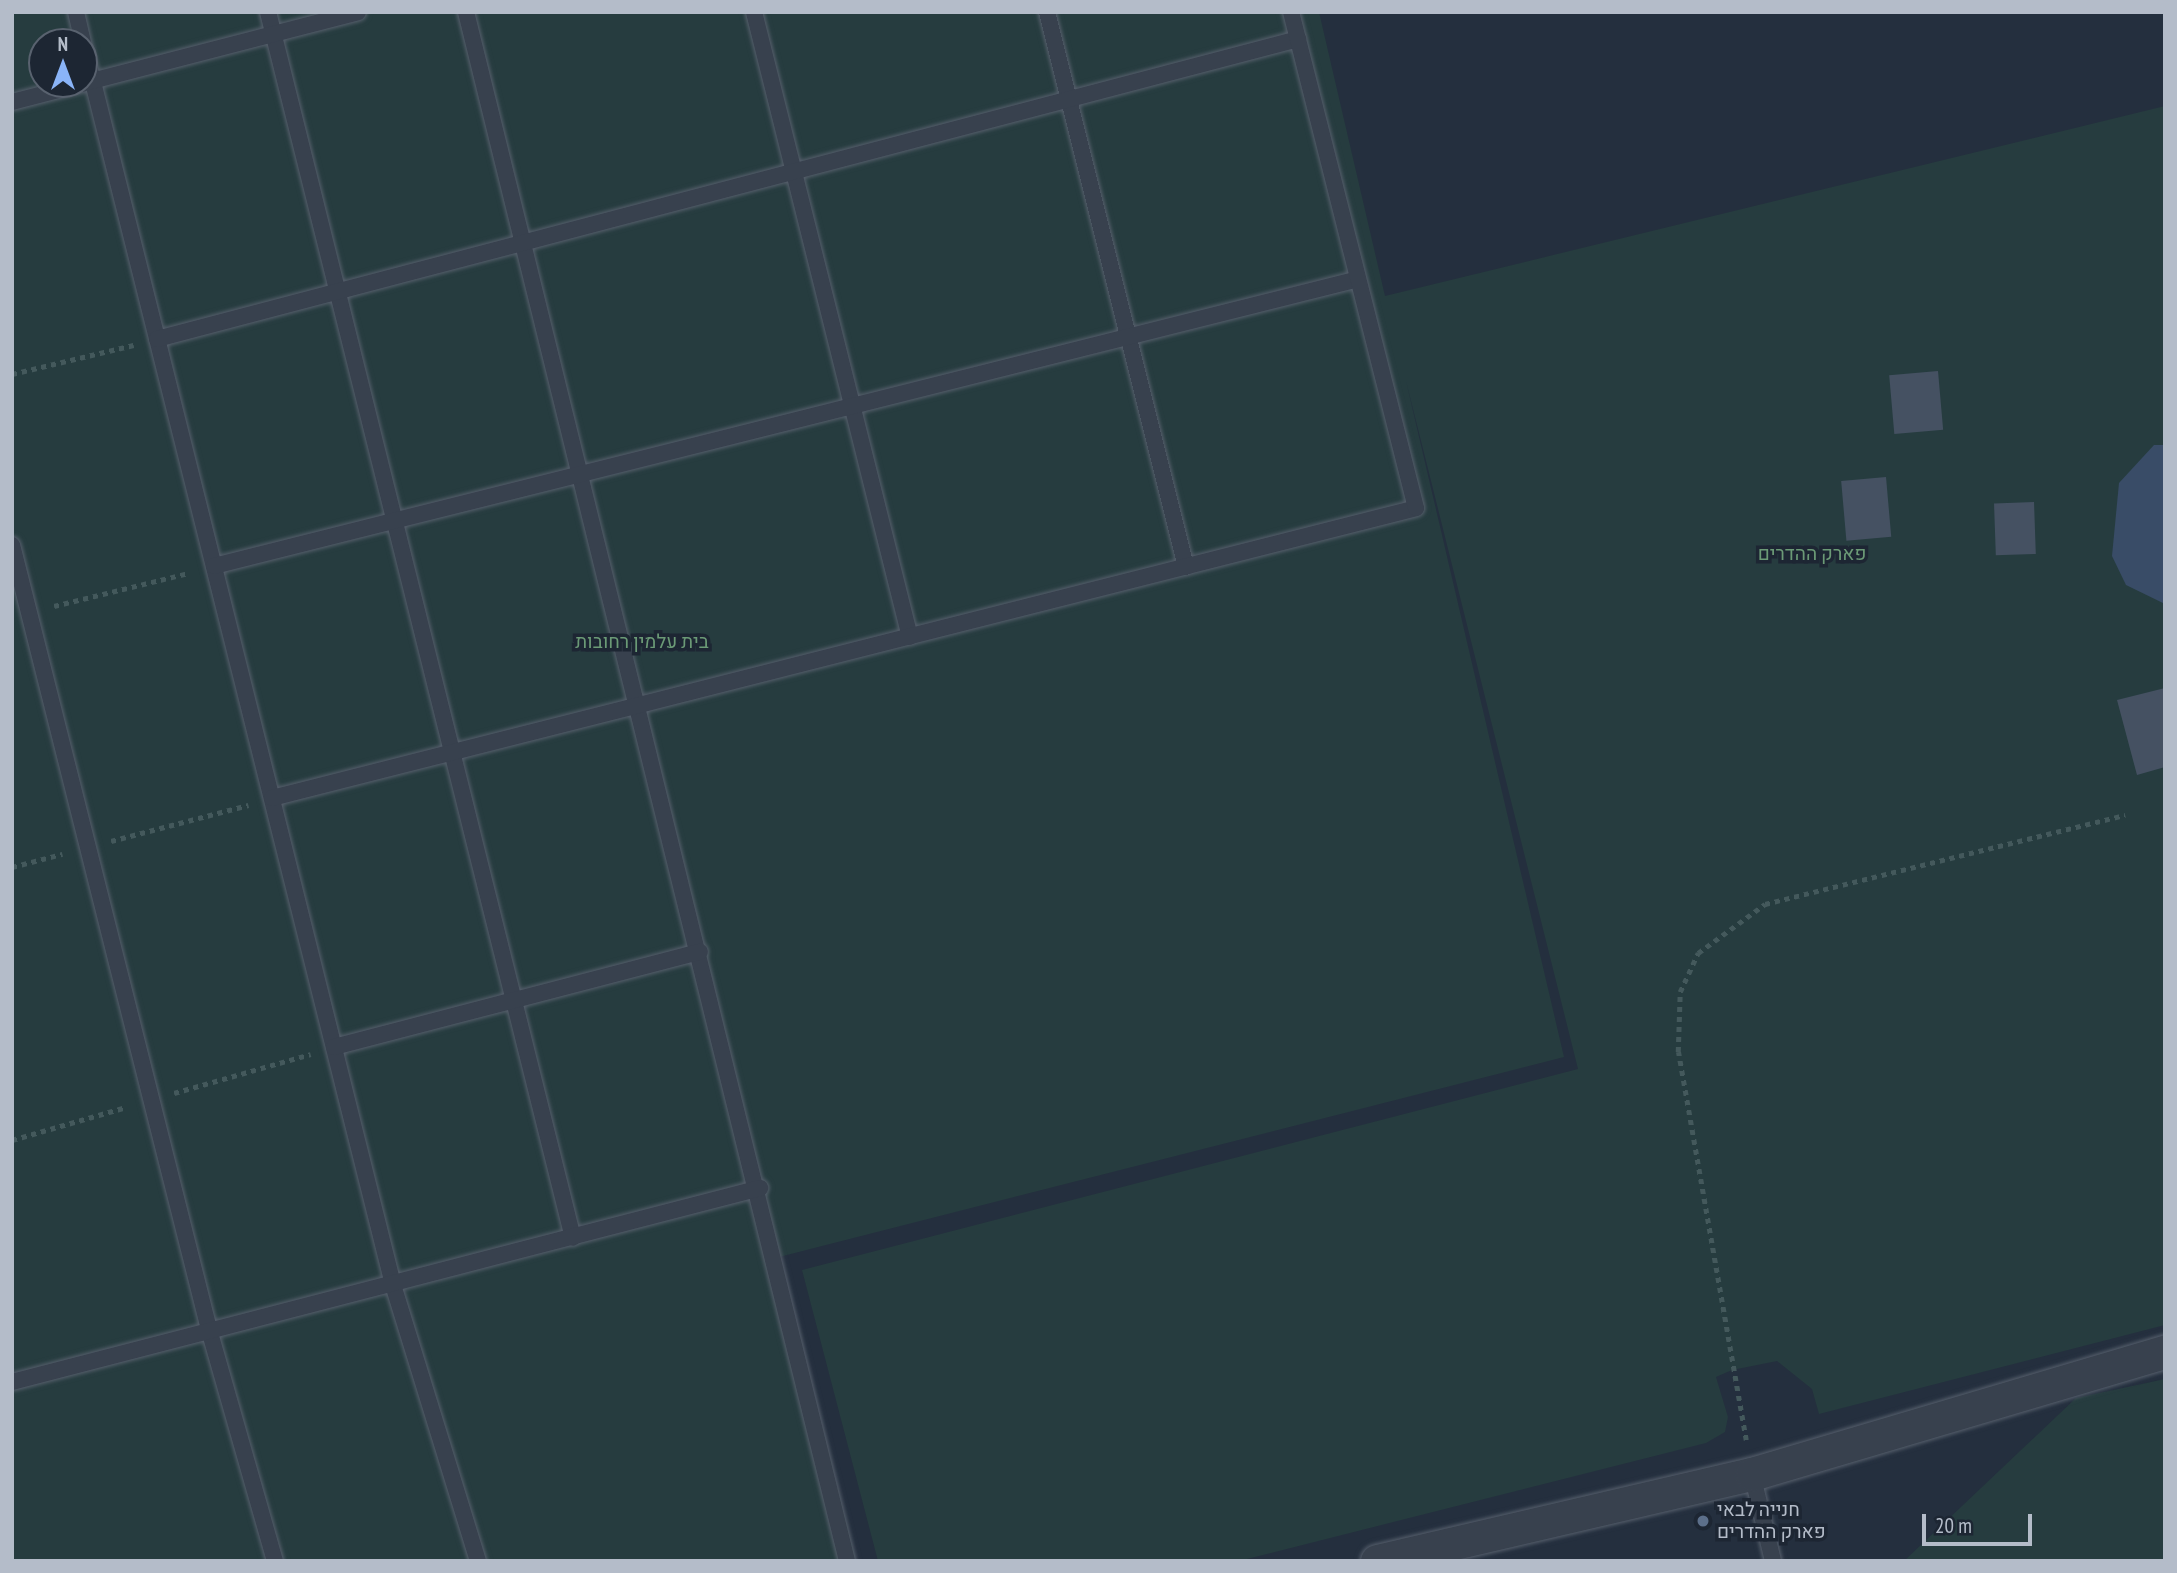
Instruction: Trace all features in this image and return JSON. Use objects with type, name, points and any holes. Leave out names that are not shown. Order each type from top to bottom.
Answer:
[{"type":"street","points":[[1377,1561],[1752,1474],[2165,1352]]},
{"type":"lane","points":[[268,12],[573,1238]]},
{"type":"lane","points":[[98,80],[358,12]]},
{"type":"lane","points":[[466,12],[760,1188],[847,1561]]},
{"type":"lane","points":[[754,12],[910,637]]},
{"type":"lane","points":[[1047,12],[1186,567]]},
{"type":"lane","points":[[272,798],[1416,509],[1291,12]]},
{"type":"lane","points":[[157,339],[1298,39]]},
{"type":"lane","points":[[90,98],[157,339],[394,1288],[478,1561]]},
{"type":"lane","points":[[214,566],[1358,279]]},
{"type":"lane","points":[[12,545],[210,1333],[275,1561]]},
{"type":"lane","points":[[334,1047],[701,952]]},
{"type":"lane","points":[[12,1382],[394,1288],[760,1188]]},
{"type":"lane","points":[[1752,1474],[1773,1561]]},
{"type":"path","points":[[12,374],[157,339]]},
{"type":"path","points":[[29,612],[214,566]]},
{"type":"path","points":[[12,867],[272,798]]},
{"type":"path","points":[[1752,1474],[1678,1052],[1680,992],[1698,953],[1765,904],[2125,816]]},
{"type":"green space","name":"בית עלמין רחובות","points":[[12,12],[1319,12],[1385,296],[2165,106],[2165,1325],[1819,1414],[1812,1389],[1777,1361],[1732,1370],[1716,1377],[1728,1417],[1725,1432],[1706,1443],[1239,1561],[878,1561],[802,1270],[1578,1069],[1406,381],[1564,1057],[779,1257],[856,1561],[12,1561]]},
{"type":"green space","points":[[2165,1379],[2165,1561],[1904,1561],[2076,1398]]},
{"type":"water","points":[[2154,445],[2165,445],[2165,604],[2126,585],[2112,556],[2119,483]]},
{"type":"building","points":[[1938,371],[1943,430],[1894,434],[1889,375]]},
{"type":"building","points":[[1886,477],[1891,537],[1846,541],[1841,481]]},
{"type":"building","points":[[2034,502],[2036,554],[1996,555],[1994,503]]},
{"type":"building","points":[[2165,688],[2165,767],[2137,775],[2117,700]]},
{"type":"place","name":"חנייה לבאי פארק ההדרים","points":[[1703,1521]]},
{"type":"park label","name":"פארק ההדרים","points":[[1812,554]]}]
